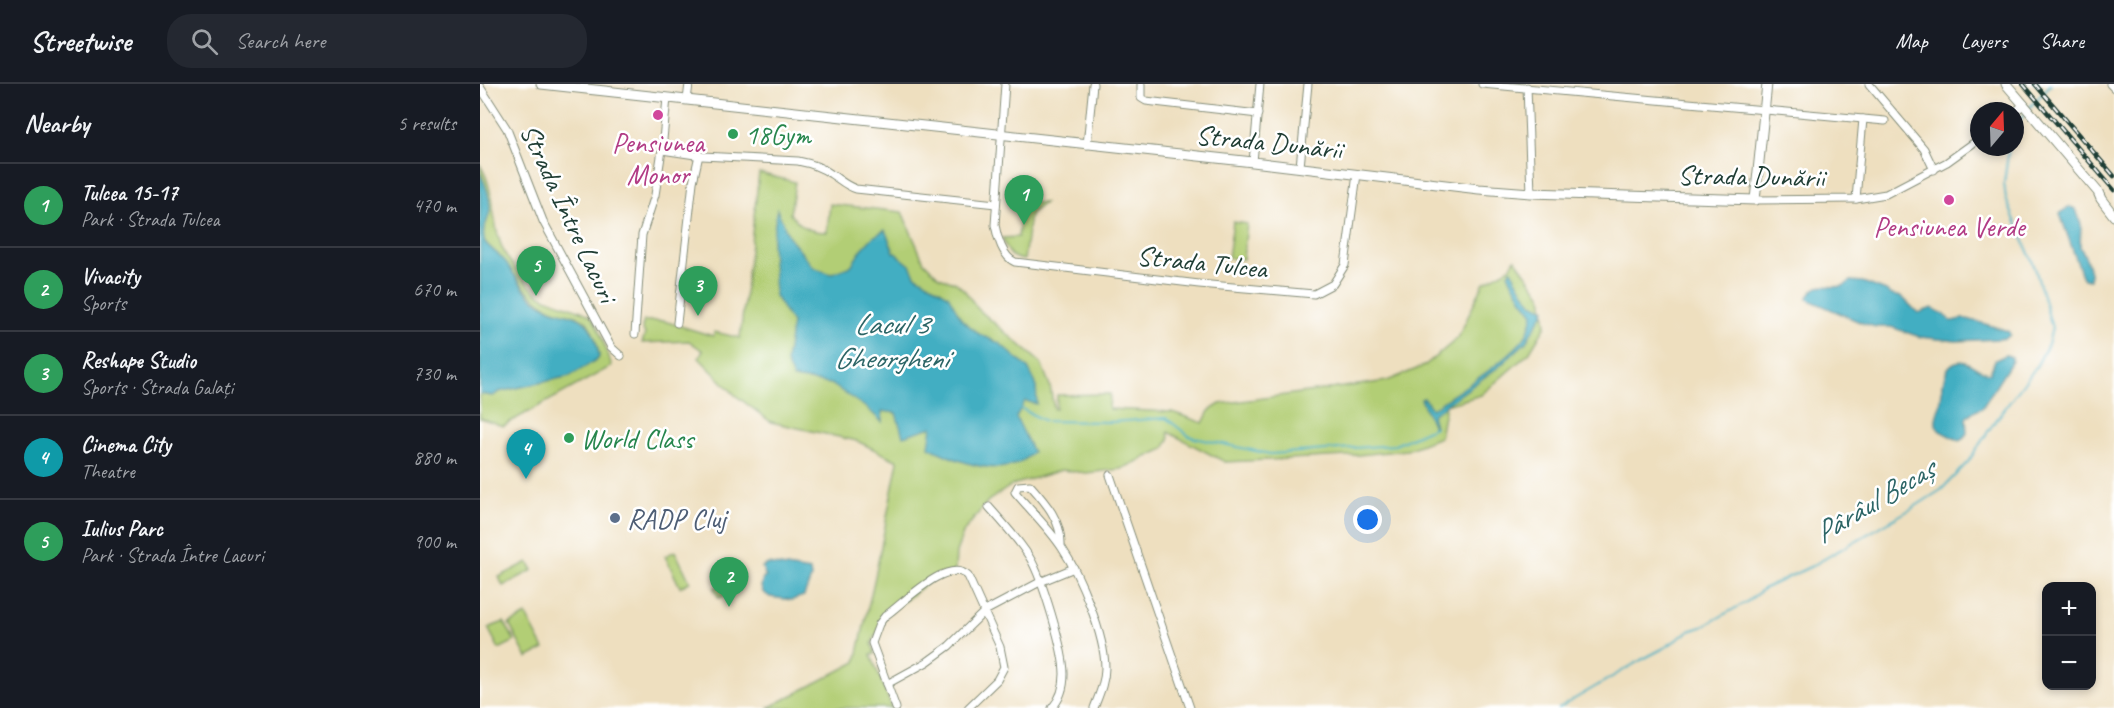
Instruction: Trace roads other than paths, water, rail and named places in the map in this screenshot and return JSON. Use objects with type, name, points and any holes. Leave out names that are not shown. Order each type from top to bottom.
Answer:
[{"type":"street","name":"Strada Dunării","points":[[541,84],[1531,193],[1755,200],[1856,199],[1886,194],[1934,170],[1970,145]]},
{"type":"street","points":[[687,100],[689,84]]},
{"type":"street","name":"Strada Tulcea","points":[[1005,84],[996,204],[997,233],[1007,256],[1015,261],[1199,284],[1314,294],[1333,284],[1345,265],[1357,174]]},
{"type":"street","points":[[1087,145],[1093,84]]},
{"type":"street","points":[[1141,84],[1140,98],[1146,101],[1258,114]]},
{"type":"street","points":[[1253,162],[1260,84]]},
{"type":"street","points":[[1300,167],[1308,84]]},
{"type":"street","points":[[1482,84],[1527,86],[1884,121]]},
{"type":"street","points":[[1755,200],[1767,84]]},
{"type":"street","points":[[1869,84],[1924,149],[1934,170]]},
{"type":"street","points":[[2006,84],[2021,102]]},
{"type":"street","points":[[2110,84],[2114,88]]},
{"type":"street","points":[[1527,86],[1531,193]]},
{"type":"street","name":"Strada Între Lacuri","points":[[480,87],[507,129],[546,227],[611,347],[621,356]]},
{"type":"street","points":[[634,334],[642,235],[656,195],[667,98]]},
{"type":"street","points":[[2024,105],[2098,192],[2114,216]]},
{"type":"street","points":[[1856,199],[1863,119]]},
{"type":"street","points":[[662,150],[699,155],[798,161],[809,163],[856,189],[996,204]]},
{"type":"street","points":[[677,323],[693,182],[699,155]]},
{"type":"street","points":[[2098,192],[2114,206]]},
{"type":"street","points":[[1110,475],[1188,707]]},
{"type":"street","points":[[1061,546],[1062,536],[1051,509],[1030,485],[1018,486],[1015,492],[1061,546],[1074,568],[1090,605],[1105,669],[1102,687],[1094,708]]},
{"type":"street","points":[[989,507],[1029,557],[1040,582],[1059,644],[1064,672],[1061,695],[1052,708]]},
{"type":"street","points":[[887,684],[927,662],[949,646],[985,611],[1040,582],[1074,568]]},
{"type":"street","points":[[896,708],[873,650],[874,634],[885,616],[924,585],[937,576],[955,571],[968,576],[1000,647],[1004,667],[997,680],[968,708]]},
{"type":"water","points":[[480,173],[490,203],[490,212],[484,229],[485,242],[505,261],[532,298],[555,311],[582,320],[589,327],[599,356],[598,359],[570,376],[499,392],[493,396],[480,394]]},
{"type":"water","points":[[2070,207],[2076,209],[2081,224],[2080,247],[2086,258],[2090,280],[2082,276],[2060,214]]},
{"type":"water","name":"Lacul 3 Gheorgheni","points":[[777,209],[789,237],[813,267],[830,274],[851,266],[873,237],[885,230],[894,252],[910,265],[915,275],[948,295],[962,320],[979,334],[999,343],[1028,368],[1036,384],[1037,404],[1025,401],[1016,417],[1033,452],[1022,461],[1010,466],[996,468],[968,463],[929,447],[932,427],[903,436],[896,413],[882,411],[882,422],[868,409],[831,384],[793,378],[786,362],[792,323],[775,296],[772,244]]},
{"type":"water","points":[[1511,270],[1532,303],[1545,309],[1543,314],[1526,342],[1500,366],[1432,415],[1435,427],[1433,427],[1421,399],[1424,398],[1432,409],[1491,369],[1523,340],[1530,328],[1533,314],[1508,274]]},
{"type":"water","points":[[1851,281],[1863,282],[1902,297],[1918,313],[1932,308],[1944,314],[1951,321],[1969,319],[2007,331],[2010,335],[1999,339],[1956,341],[1920,337],[1891,327],[1876,327],[1862,323],[1807,299],[1819,287],[1837,287]]},
{"type":"water","points":[[2006,355],[2012,357],[2012,361],[1982,408],[1966,418],[1967,433],[1963,439],[1959,441],[1940,431],[1936,425],[1936,418],[1945,375],[1951,365],[1961,361],[1990,373],[1995,360]]},
{"type":"water","points":[[768,564],[810,571],[811,578],[804,596],[792,600],[770,597],[763,592],[761,587],[763,578],[766,577],[762,567]]},
{"type":"waterway","name":"Pârâul Becaș","points":[[2029,108],[2051,84]]},
{"type":"waterway","name":"Pârâul Becaș","points":[[1559,708],[1666,647],[1689,631],[1702,627],[1748,601],[1763,589],[1812,566],[1911,509],[1941,490],[1968,462],[2036,367],[2048,344],[2052,328],[2035,268],[2006,199],[2004,183],[2008,156]]},
{"type":"waterway","points":[[1020,408],[1045,421],[1111,422],[1166,418],[1189,436],[1270,454],[1395,445],[1435,427]]},
{"type":"railway","points":[[2023,84],[2114,190]]},
{"type":"railway","points":[[2035,84],[2114,176]]},
{"type":"place","name":"Pensiunea Monor","points":[[658,115]]},
{"type":"place","name":"18Gym","points":[[733,134]]},
{"type":"place","name":"Pensiunea Verde","points":[[1949,200]]},
{"type":"place","name":"Tulcea 15-17","points":[[1024,225]]},
{"type":"place","name":"Iulius Parc","points":[[536,296]]},
{"type":"place","name":"Reshape Studio","points":[[698,316]]},
{"type":"place","name":"World Class","points":[[569,438]]},
{"type":"place","name":"Cinema City","points":[[526,479]]},
{"type":"place","name":"RADP Cluj","points":[[615,518]]},
{"type":"place","name":"Vivacity","points":[[729,607]]}]
